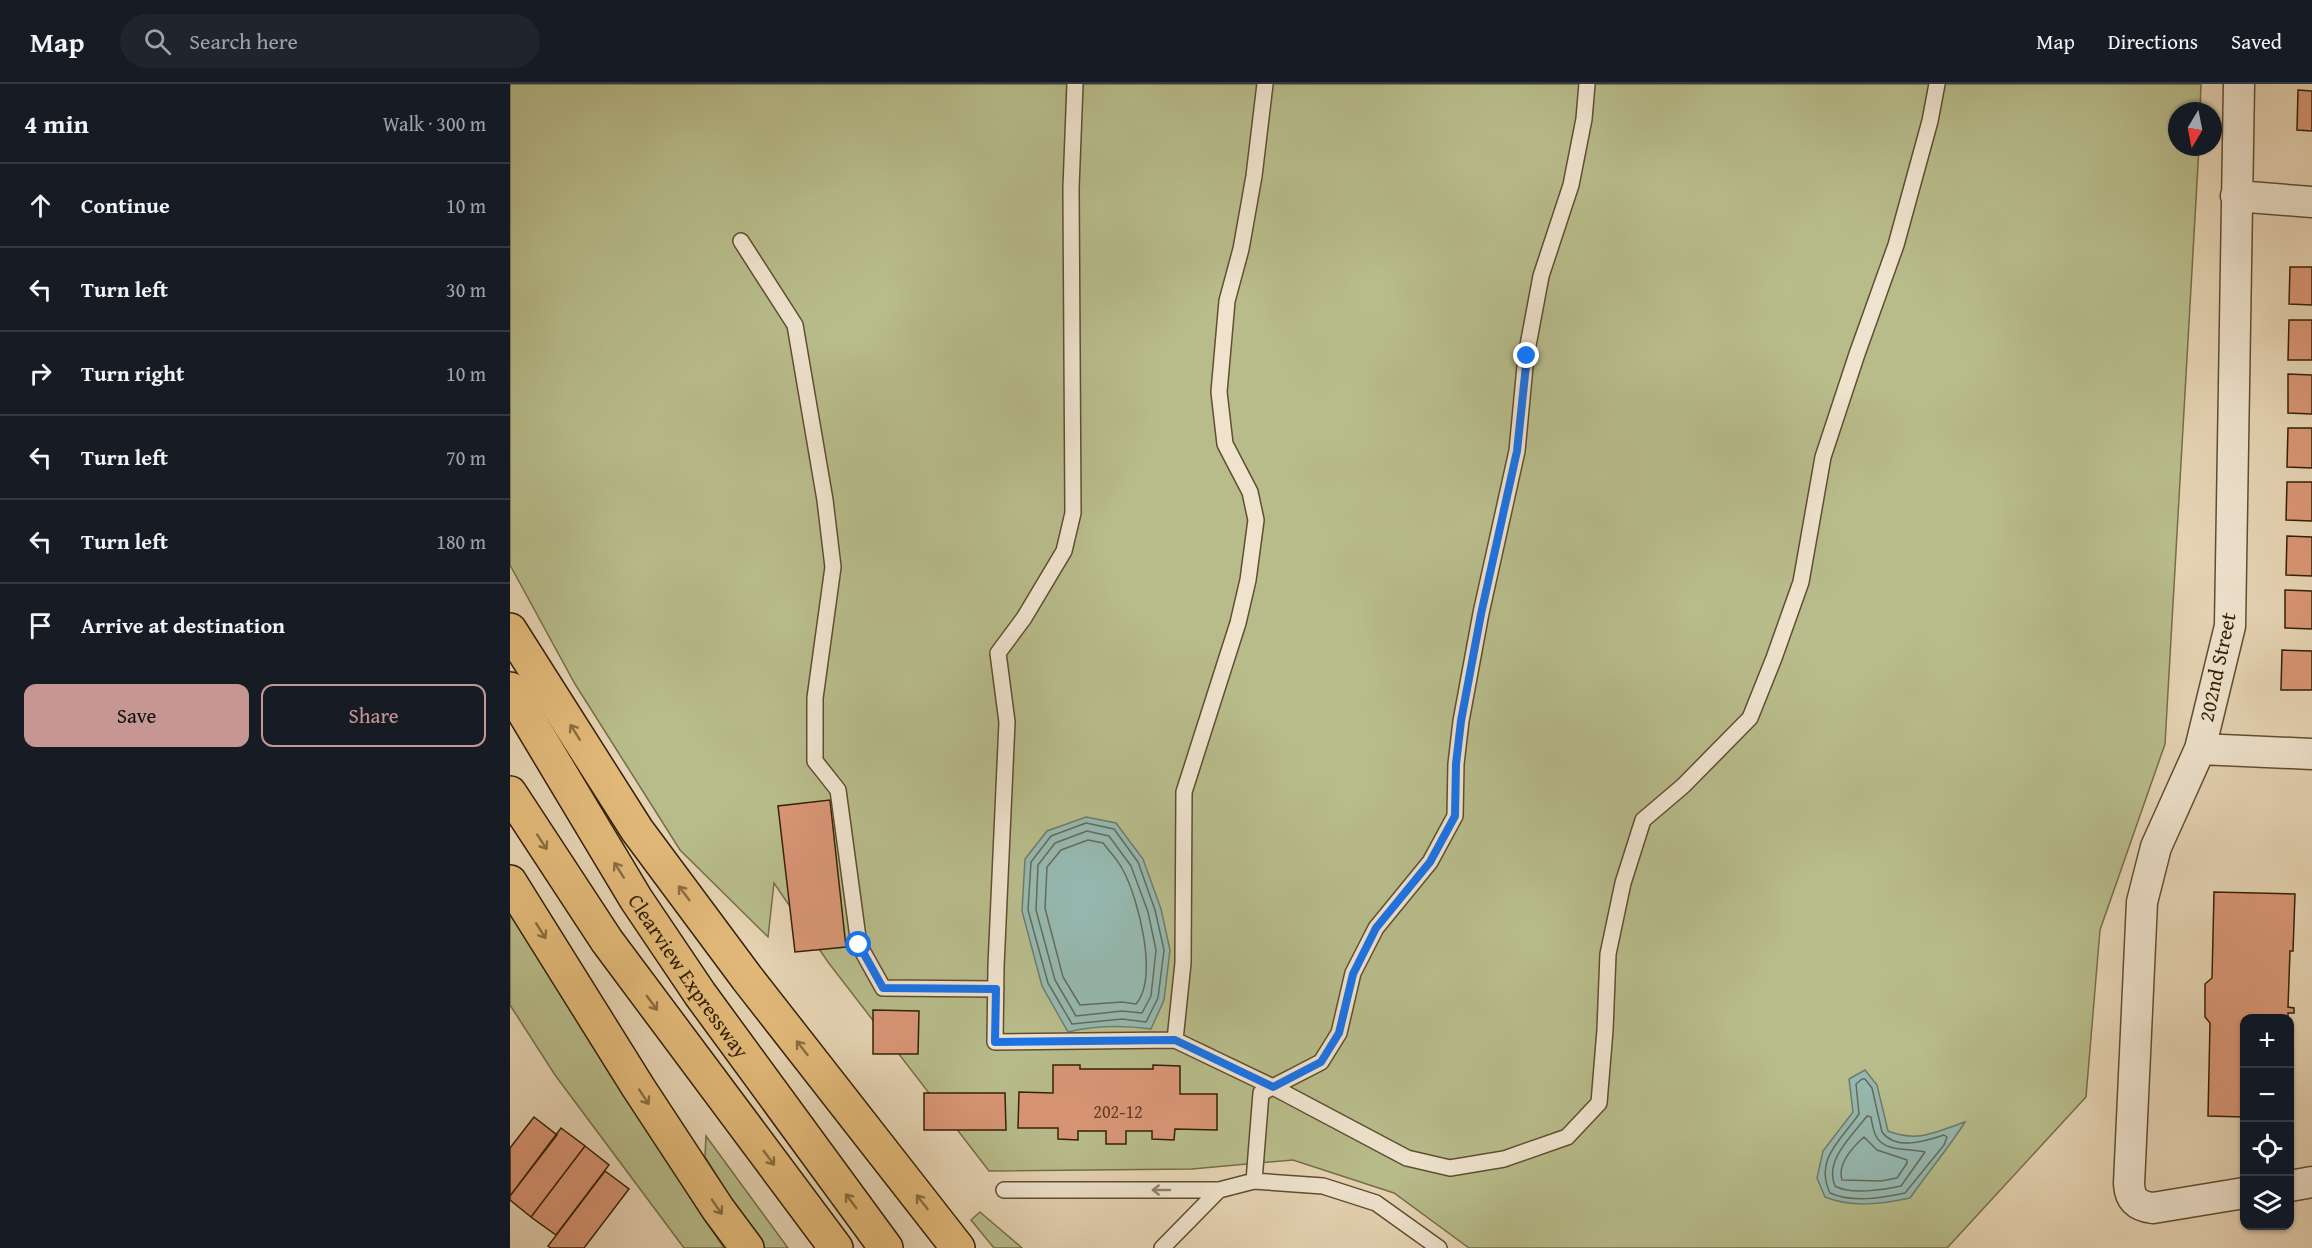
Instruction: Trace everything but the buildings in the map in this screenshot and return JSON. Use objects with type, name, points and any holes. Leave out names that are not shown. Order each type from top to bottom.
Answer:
[{"type":"highway","points":[[510,630],[637,830],[747,978],[958,1248]]},
{"type":"highway","name":"Clearview Expressway","points":[[510,689],[636,898],[700,994],[886,1248]]},
{"type":"highway","name":"Clearview Expressway","points":[[510,793],[607,941],[836,1248]]},
{"type":"highway","points":[[510,882],[638,1087],[718,1209],[747,1248]]},
{"type":"street","name":"202nd Street","points":[[2239,84],[2230,626],[2200,749],[2157,847],[2142,902],[2128,1184],[2133,1201],[2142,1207],[2153,1208],[2240,1194]]},
{"type":"street","points":[[2236,196],[2312,202]]},
{"type":"street","points":[[2200,749],[2312,754]]},
{"type":"street","points":[[2294,1185],[2312,1182]]},
{"type":"lane","points":[[1075,84],[1071,189],[1072,513],[1064,551],[1024,618],[998,653],[1007,722],[995,1042],[1175,1040],[1273,1087],[1407,1158],[1450,1168],[1504,1159],[1567,1137],[1599,1103],[1608,954],[1623,884],[1643,820],[1683,786],[1750,718],[1770,668],[1800,582],[1823,457],[1896,245],[1930,121],[1937,84]]},
{"type":"lane","points":[[1175,1040],[1183,963],[1184,792],[1238,623],[1248,580],[1256,520],[1250,492],[1226,444],[1219,392],[1227,301],[1241,249],[1254,176],[1265,84]]},
{"type":"lane","points":[[1254,1181],[1261,1093],[1321,1062],[1339,1033],[1353,974],[1376,928],[1430,862],[1455,816],[1456,764],[1461,721],[1481,614],[1517,451],[1527,356],[1540,276],[1571,185],[1584,119],[1587,84]]},
{"type":"lane","points":[[741,242],[795,325],[823,488],[833,567],[815,698],[815,761],[838,790],[859,945],[883,988],[996,989]]},
{"type":"lane","points":[[1004,1190],[1219,1190],[1254,1181],[1323,1186],[1376,1203],[1438,1248]]},
{"type":"lane","points":[[1162,1248],[1219,1190]]},
{"type":"green space","points":[[510,84],[2201,84],[2200,102],[2168,102],[2168,156],[2198,156],[2165,744],[2100,930],[2086,1097],[1947,1248],[1469,1248],[1394,1193],[1293,1160],[1192,1169],[989,1171],[828,962],[774,883],[768,937],[680,850],[575,684],[510,565]]},
{"type":"green space","points":[[510,907],[724,1248],[684,1248],[555,1075],[510,1005]]},
{"type":"green space","points":[[706,1136],[788,1248],[762,1248],[705,1157]]},
{"type":"green space","points":[[980,1212],[1022,1248],[994,1248],[971,1220]]},
{"type":"water","points":[[1086,817],[1116,823],[1143,859],[1161,909],[1170,950],[1164,1000],[1151,1029],[1110,1026],[1068,1032],[1042,986],[1022,911],[1025,859],[1047,831]]},
{"type":"water","points":[[1865,1070],[1877,1085],[1888,1131],[1909,1136],[1927,1135],[1965,1122],[1910,1198],[1867,1204],[1846,1203],[1825,1197],[1817,1178],[1823,1151],[1853,1112],[1849,1079]]},
{"type":"route","points":[[859,945],[883,988],[996,989],[995,1042],[1175,1040],[1273,1087],[1321,1062],[1339,1033],[1353,974],[1376,928],[1430,862],[1455,816],[1456,764],[1461,721],[1481,614],[1517,451],[1527,356]]}]
